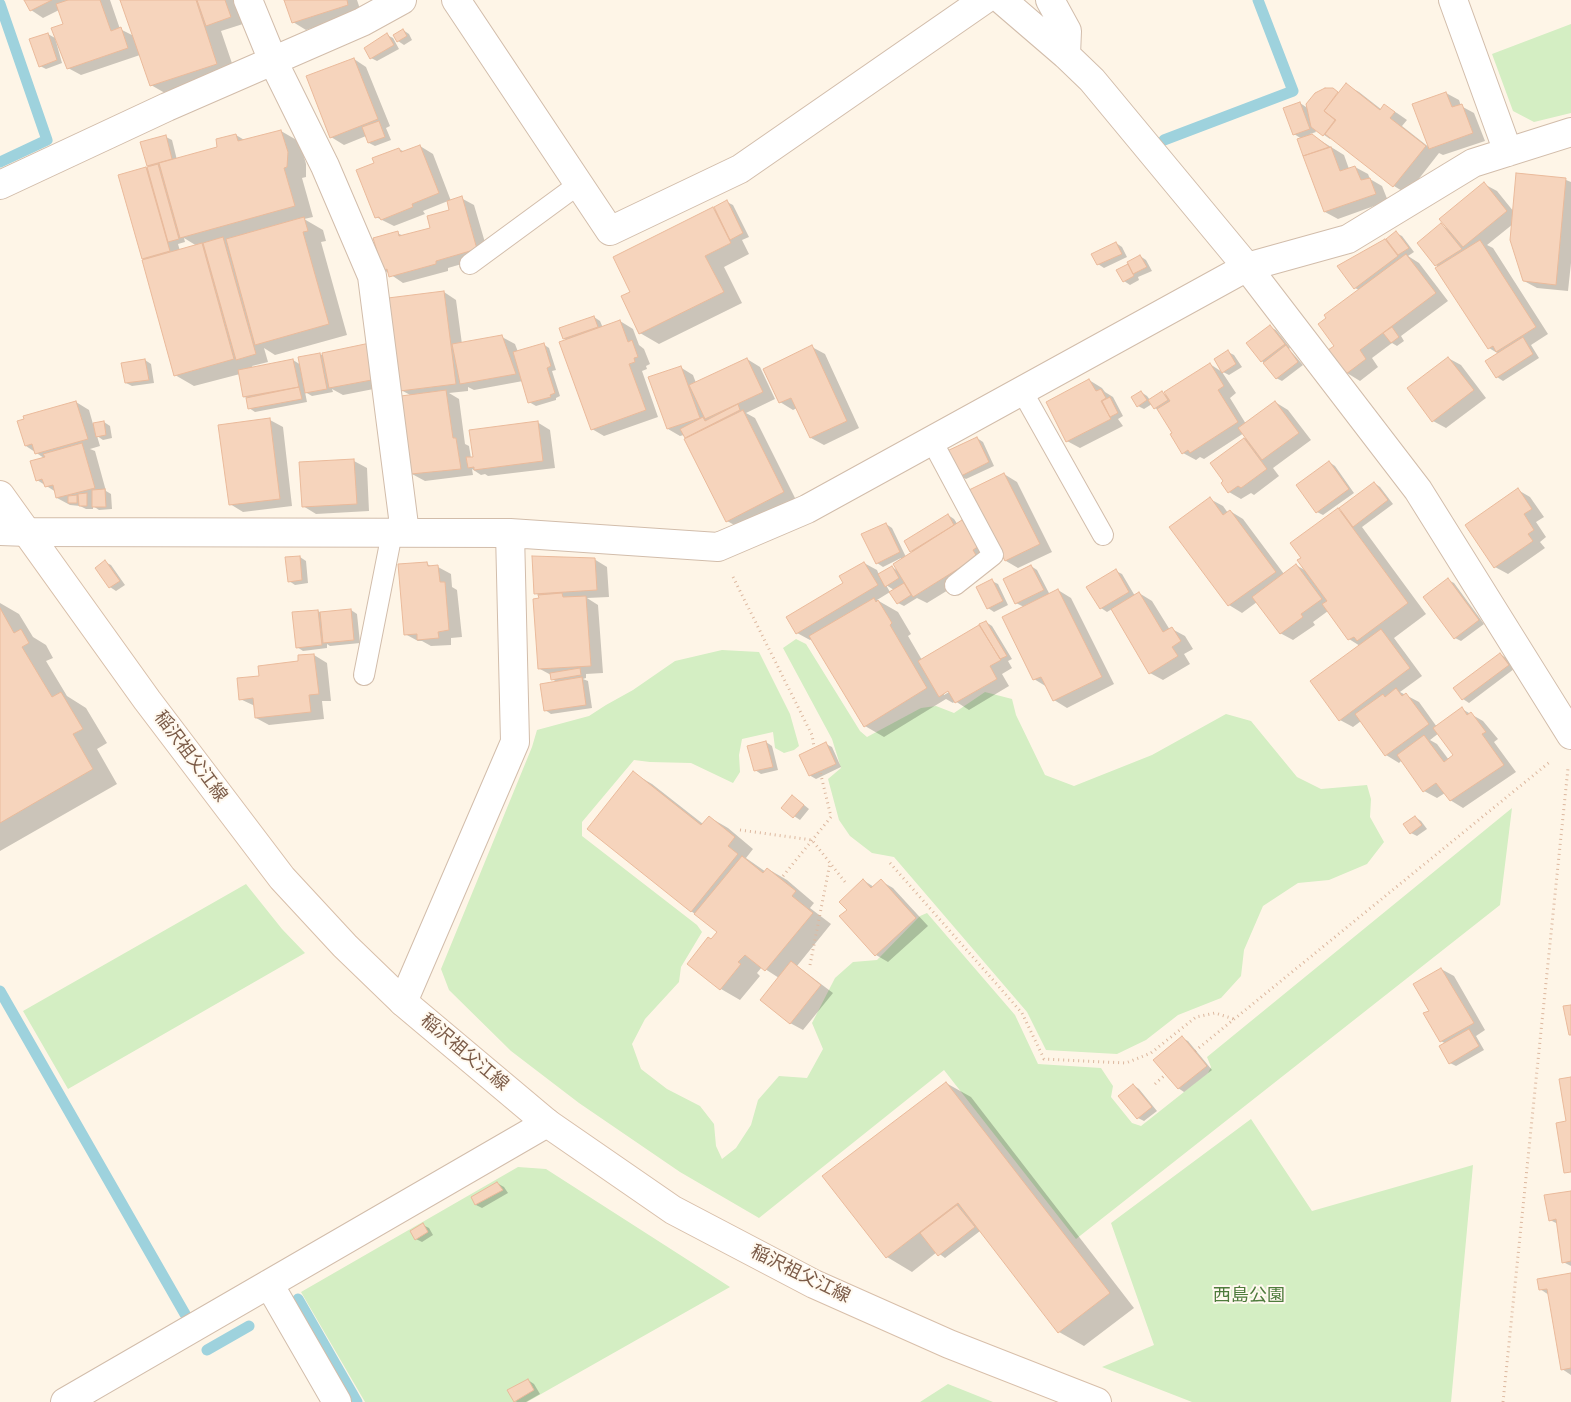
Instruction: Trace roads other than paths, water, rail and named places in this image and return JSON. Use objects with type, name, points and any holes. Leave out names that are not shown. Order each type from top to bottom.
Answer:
[{"type":"street","points":[[248,0],[273,61],[325,166],[372,276],[398,533]]},
{"type":"street","points":[[0,185],[167,107],[362,22],[402,0]]},
{"type":"street","points":[[456,0],[610,231],[740,170],[984,0]]},
{"type":"street","points":[[1002,0],[1066,54],[1092,80],[1247,267],[1418,490],[1570,739]]},
{"type":"street","points":[[1050,0],[1066,31],[1066,54]]},
{"type":"street","points":[[1453,0],[1508,152]]},
{"type":"street","points":[[0,531],[510,533],[718,547],[808,510],[1247,267],[1348,239],[1473,163],[1571,132]]},
{"type":"street","name":"稲沢祖父江線","points":[[0,495],[147,700],[282,878],[344,946],[403,1002],[548,1123],[673,1210],[814,1284],[949,1344],[1097,1402]]},
{"type":"street","points":[[403,1002],[515,742],[510,533]]},
{"type":"street","points":[[65,1402],[548,1123]]},
{"type":"street","points":[[269,1284],[337,1402]]},
{"type":"lane","points":[[470,264],[579,184]]},
{"type":"lane","points":[[1022,391],[1103,534]]},
{"type":"lane","points":[[932,441],[993,555],[955,585]]},
{"type":"lane","points":[[364,675],[398,533]]},
{"type":"waterway","points":[[1164,140],[1293,91],[1258,0]]},
{"type":"waterway","points":[[0,4],[47,140],[0,162]]},
{"type":"waterway","points":[[0,991],[185,1314]]},
{"type":"waterway","points":[[298,1299],[357,1402]]},
{"type":"waterway","points":[[207,1350],[249,1326]]},
{"type":"park label","name":"西島公園","points":[[1249,1296]]}]
